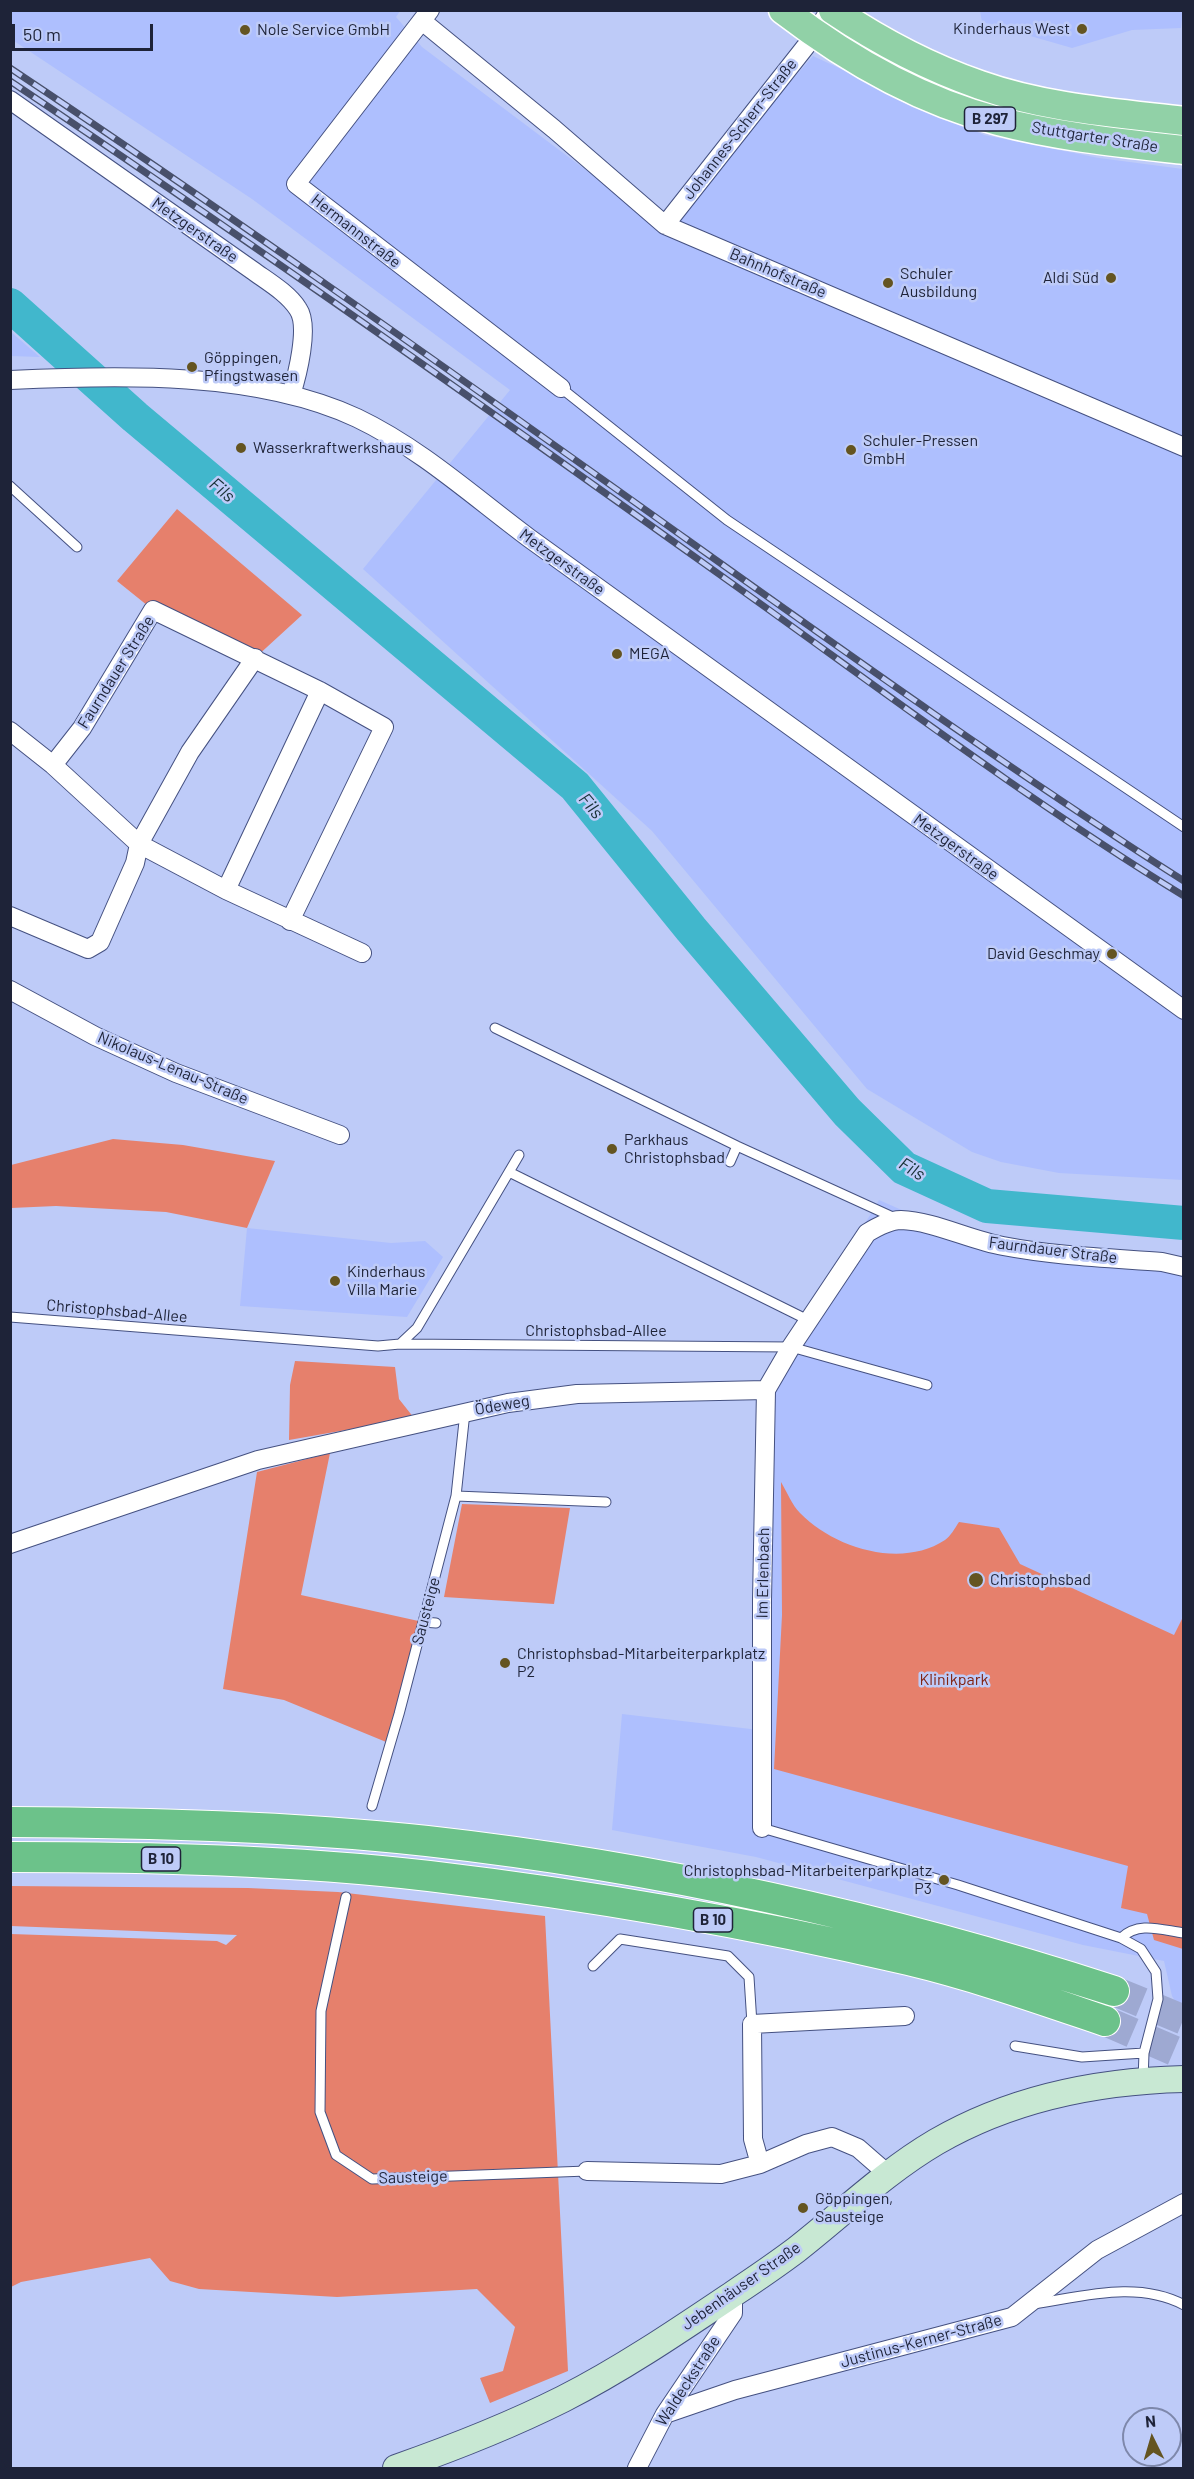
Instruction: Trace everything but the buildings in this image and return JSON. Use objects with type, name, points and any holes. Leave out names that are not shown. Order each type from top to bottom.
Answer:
[{"type":"highway","name":"B 10","points":[[10,1822],[149,1824],[328,1833],[426,1841],[550,1857],[713,1887],[912,1930],[1012,1958],[1114,1991]]},
{"type":"highway","name":"B 10","points":[[10,1857],[311,1866],[428,1876],[551,1893],[711,1919],[909,1960],[1105,2021]]},
{"type":"main road","name":"Stuttgarter Straße","points":[[783,10],[814,34],[890,80],[997,121],[1083,138],[1184,150]]},
{"type":"main road","name":"Stuttgarter Straße","points":[[832,10],[889,45],[931,66],[982,86],[1056,104],[1184,121]]},
{"type":"main road","name":"Jebenhäuser Straße","points":[[396,2469],[492,2432],[565,2398],[652,2347],[795,2250],[889,2175],[936,2142],[1023,2103],[1093,2086],[1143,2080],[1184,2079]]},
{"type":"street","name":"Johannes-Scherr-Straße","points":[[665,225],[832,10]]},
{"type":"street","name":"Bahnhofstraße","points":[[426,16],[665,225],[1184,447]]},
{"type":"street","name":"Hermannstraße","points":[[426,16],[296,184],[561,388]]},
{"type":"street","name":"Metzgerstraße","points":[[10,100],[252,270],[299,309],[303,322],[301,351],[297,377],[291,395],[356,418],[397,441],[1184,1010]]},
{"type":"street","points":[[10,380],[144,378],[228,385],[291,395]]},
{"type":"street","name":"Faurndauer Straße","points":[[53,765],[82,728],[153,610],[255,658],[384,727],[290,921]]},
{"type":"street","points":[[10,916],[88,949],[100,942],[135,864],[139,844],[190,752],[255,658]]},
{"type":"street","points":[[226,890],[320,691]]},
{"type":"street","points":[[10,731],[53,765],[139,844],[226,890],[362,953]]},
{"type":"street","name":"Nikolaus-Lenau-Straße","points":[[10,990],[95,1036],[176,1073],[340,1135]]},
{"type":"street","points":[[766,1390],[791,1347],[867,1233],[882,1225],[900,1220]]},
{"type":"street","name":"Faurndauer Straße","points":[[900,1220],[925,1224],[976,1241],[1005,1247],[1162,1262],[1184,1267]]},
{"type":"street","name":"Ödeweg","points":[[10,1544],[258,1460],[465,1412],[525,1400],[577,1394],[766,1390]]},
{"type":"street","name":"Im Erlenbach","points":[[762,1828],[762,1600],[766,1390]]},
{"type":"street","points":[[760,2164],[753,2139],[752,2024],[905,2016]]},
{"type":"street","name":"Sausteige","points":[[586,2171],[720,2174],[760,2164],[806,2144],[832,2137],[858,2148],[889,2175]]},
{"type":"street","name":"Justinus-Kerner-Straße","points":[[665,2414],[735,2390],[1012,2317],[1097,2250],[1184,2203]]},
{"type":"street","name":"Waldeckstraße","points":[[636,2469],[665,2414],[733,2313],[733,2293]]},
{"type":"lane","points":[[561,388],[727,520],[1184,827]]},
{"type":"lane","points":[[10,486],[78,547]]},
{"type":"lane","points":[[495,1028],[737,1146],[900,1220]]},
{"type":"lane","points":[[730,1162],[737,1146]]},
{"type":"lane","points":[[400,1344],[417,1328],[519,1155]]},
{"type":"lane","points":[[509,1172],[810,1321]]},
{"type":"lane","name":"Christophsbad-Allee","points":[[10,1317],[378,1346],[400,1344],[791,1347],[927,1385]]},
{"type":"lane","name":"Sausteige","points":[[372,1806],[456,1496],[465,1412]]},
{"type":"lane","points":[[456,1496],[606,1502]]},
{"type":"lane","points":[[423,1622],[436,1623]]},
{"type":"lane","points":[[762,1828],[958,1885],[1121,1938],[1141,1950],[1156,1972],[1158,1999],[1144,2053],[1143,2080]]},
{"type":"lane","name":"Sausteige","points":[[346,1897],[321,2012],[320,2112],[336,2155],[372,2179],[586,2171]]},
{"type":"lane","points":[[1121,1938],[1131,1929],[1145,1928],[1184,1933]]},
{"type":"lane","points":[[593,1966],[620,1940],[728,1956],[749,1977],[752,2024]]},
{"type":"lane","points":[[1015,2046],[1082,2057],[1144,2053]]},
{"type":"lane","points":[[1027,2305],[1111,2292],[1146,2292],[1170,2297],[1184,2305]]},
{"type":"shaded area","name":"Kinderhaus West","points":[[1183,10],[1181,28],[1132,30],[1072,48],[982,22],[980,11]]},
{"type":"shaded area","points":[[10,11],[400,11],[396,17],[422,47],[663,228],[813,56],[984,135],[1099,158],[1183,169],[1183,1180],[1059,1173],[1001,1162],[972,1152],[867,1089],[652,831],[363,569],[510,390],[252,199],[11,39]]},
{"type":"shaded area","points":[[11,332],[40,357],[11,356]]},
{"type":"shaded area","name":"Christophsbad","points":[[879,1200],[913,1215],[988,1237],[1183,1263],[1183,2014],[1172,1996],[1164,1961],[1083,1945],[756,1857],[612,1830],[622,1714],[768,1731],[771,1389],[783,1361]]},
{"type":"shaded area","name":"Kinderhaus Villa Marie","points":[[247,1228],[391,1243],[425,1241],[443,1257],[407,1317],[240,1306]]},
{"type":"green space","points":[[177,509],[302,615],[255,658],[153,610],[117,581]]},
{"type":"green space","points":[[113,1139],[183,1145],[275,1161],[247,1228],[166,1212],[56,1206],[11,1208],[11,1165]]},
{"type":"green space","points":[[295,1361],[395,1367],[399,1399],[414,1418],[289,1440],[290,1385]]},
{"type":"green space","points":[[330,1453],[301,1595],[423,1622],[391,1744],[284,1700],[223,1689],[257,1472]]},
{"type":"green space","name":"Klinikpark","points":[[781,1482],[800,1513],[814,1525],[849,1545],[889,1553],[909,1553],[928,1549],[945,1540],[959,1522],[999,1528],[1020,1564],[1174,1635],[1183,1617],[1183,1949],[1154,1940],[1147,1914],[1121,1908],[1128,1866],[774,1769],[782,1615]]},
{"type":"green space","points":[[462,1504],[570,1508],[554,1604],[444,1597]]},
{"type":"green space","points":[[11,1886],[248,1888],[338,1892],[545,1916],[568,2371],[490,2403],[480,2378],[503,2371],[515,2327],[477,2289],[337,2297],[199,2289],[170,2281],[150,2258],[21,2282],[11,2287],[11,1934],[217,1941],[226,1945],[237,1935],[11,1926]]},
{"type":"waterway","name":"Fils","points":[[10,305],[135,417],[575,786],[691,929],[847,1112],[904,1168],[987,1206],[1184,1223]]},
{"type":"tunnel","points":[[1114,1991],[1184,2020]]},
{"type":"tunnel","points":[[1105,2021],[1184,2055]]},
{"type":"railway","points":[[10,68],[327,285],[910,697],[1184,881]]},
{"type":"railway","points":[[10,81],[280,264],[1008,780],[1124,859],[1184,896]]},
{"type":"place","name":"Kinderhaus West","points":[[1082,29]]},
{"type":"place","name":"Nole Service GmbH","points":[[245,30]]},
{"type":"place","name":"Aldi Süd","points":[[1111,278]]},
{"type":"place","name":"Schuler Ausbildung","points":[[888,283]]},
{"type":"place","name":"Göppingen, Pfingstwasen","points":[[192,367]]},
{"type":"place","name":"Wasserkraftwerkshaus","points":[[241,448]]},
{"type":"place","name":"Schuler-Pressen GmbH","points":[[851,450]]},
{"type":"place","name":"MEGA","points":[[617,654]]},
{"type":"place","name":"David Geschmay","points":[[1112,954]]},
{"type":"place","name":"Parkhaus Christophsbad","points":[[612,1149]]},
{"type":"place","name":"Kinderhaus Villa Marie","points":[[335,1281]]},
{"type":"place","name":"Christophsbad","points":[[976,1580]]},
{"type":"place","name":"Christophsbad-Mitarbeiterparkplatz P2","points":[[505,1663]]},
{"type":"place","name":"Christophsbad-Mitarbeiterparkplatz P3","points":[[944,1880]]},
{"type":"place","name":"Göppingen, Sausteige","points":[[803,2208]]}]
